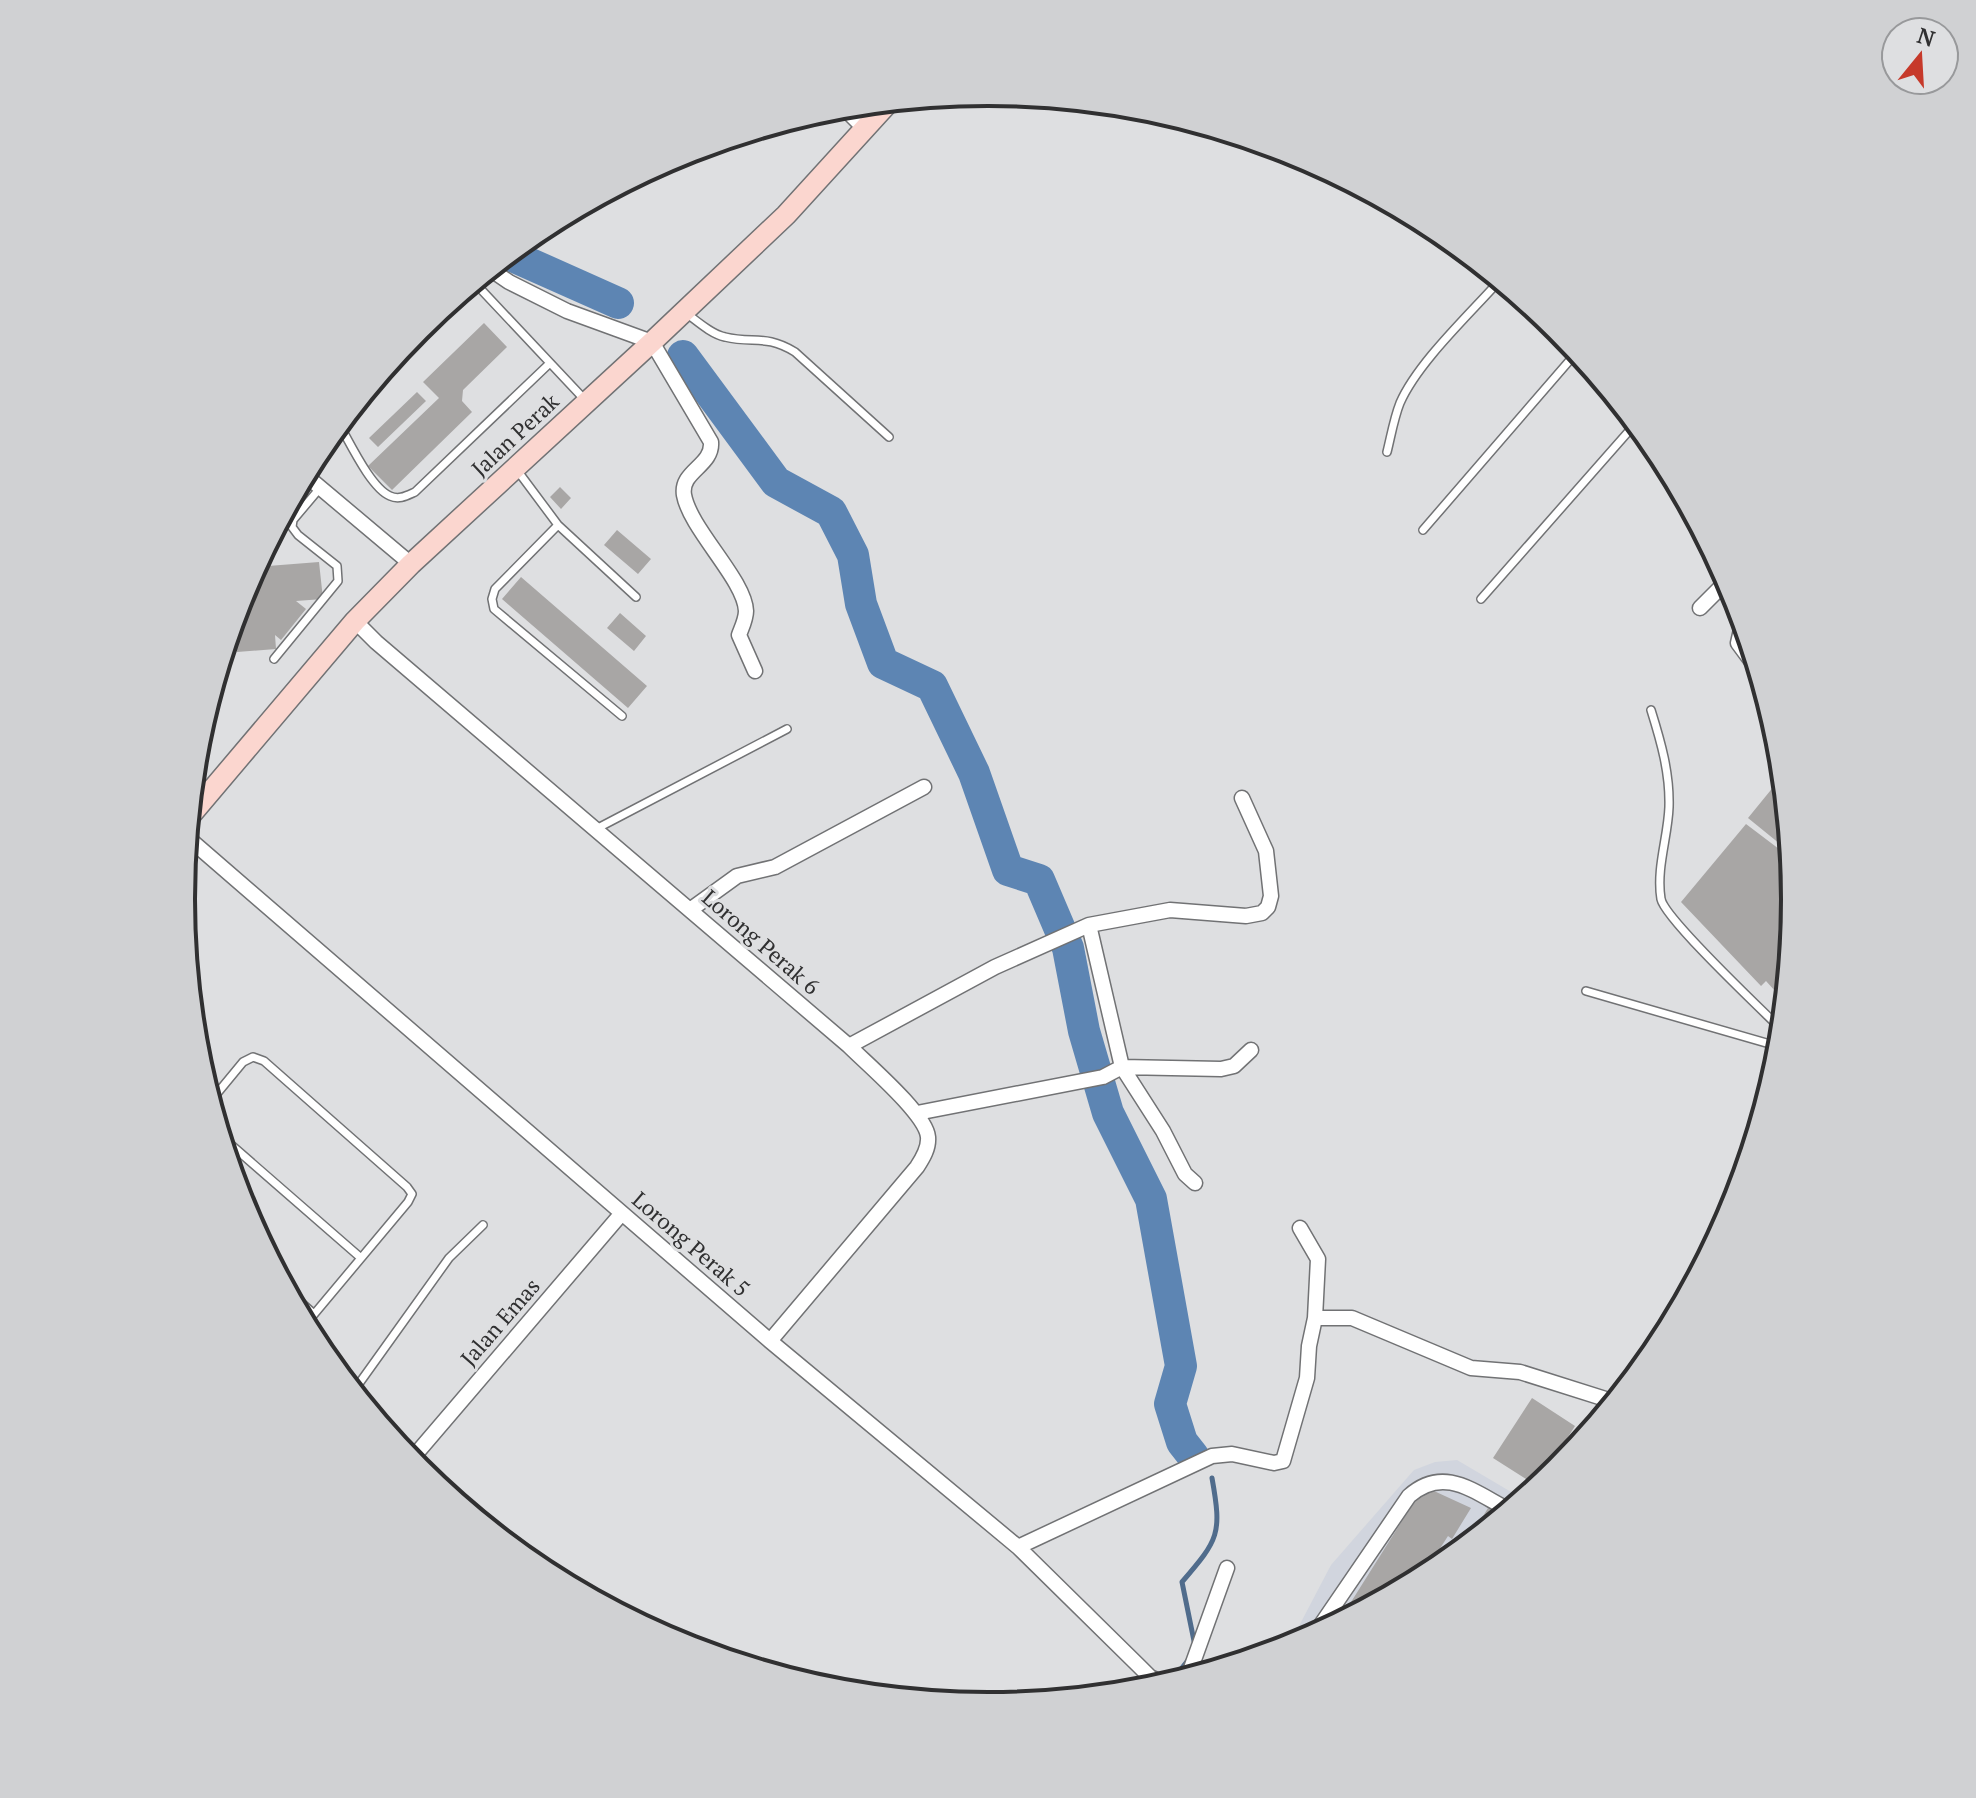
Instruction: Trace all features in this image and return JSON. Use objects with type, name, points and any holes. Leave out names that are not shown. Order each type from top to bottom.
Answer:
[{"type":"street","name":"Jalan Perak","points":[[201,803],[355,621],[411,564],[786,215],[877,114]]},
{"type":"street","points":[[854,118],[864,128]]},
{"type":"street","points":[[499,275],[567,311],[652,342],[711,442],[709,458],[685,482],[684,493],[692,514],[744,600],[745,620],[739,635],[755,671]]},
{"type":"street","points":[[314,482],[411,564]]},
{"type":"street","points":[[1700,608],[1718,590]]},
{"type":"street","name":"Lorong Perak 6","points":[[355,621],[849,1046],[917,1113]]},
{"type":"street","points":[[690,910],[737,876],[775,867],[924,787]]},
{"type":"street","points":[[849,1046],[995,967],[1089,925],[1170,910],[1246,916],[1262,913],[1268,907],[1271,896],[1266,851],[1242,798]]},
{"type":"street","name":"Lorong Perak 5","points":[[197,846],[770,1341],[1018,1547],[1149,1676]]},
{"type":"street","points":[[1089,925],[1122,1067],[1163,1131],[1185,1174],[1195,1183]]},
{"type":"street","points":[[770,1341],[926,1154],[928,1136],[917,1113],[1103,1077],[1122,1067],[1221,1069],[1234,1066],[1251,1050]]},
{"type":"street","name":"Jalan Emas","points":[[420,1453],[622,1213]]},
{"type":"street","points":[[1018,1547],[1212,1456],[1232,1454],[1274,1463],[1283,1461],[1307,1378],[1315,1318],[1318,1259],[1300,1228]]},
{"type":"street","points":[[1315,1318],[1352,1318],[1471,1368],[1520,1372],[1603,1398]]},
{"type":"street","points":[[1334,1612],[1409,1496],[1421,1485],[1434,1481],[1461,1485],[1499,1505]]},
{"type":"street","points":[[1192,1665],[1227,1568]]},
{"type":"lane","points":[[1387,452],[1400,404],[1407,391],[1432,355],[1493,288]]},
{"type":"lane","points":[[481,290],[587,402]]},
{"type":"lane","points":[[684,312],[725,337],[768,339],[788,347],[889,437]]},
{"type":"lane","points":[[1423,530],[1570,360]]},
{"type":"lane","points":[[346,435],[375,483],[389,496],[400,498],[415,492],[550,363]]},
{"type":"lane","points":[[1481,599],[1628,432]]},
{"type":"lane","points":[[515,468],[558,525],[636,597]]},
{"type":"lane","points":[[274,659],[338,581],[337,566],[292,527],[293,520],[320,488]]},
{"type":"lane","points":[[558,525],[495,589],[492,599],[494,609],[622,716]]},
{"type":"lane","points":[[1651,710],[1665,756],[1669,806],[1662,857],[1661,902],[1679,926],[1771,1019]]},
{"type":"lane","points":[[596,829],[787,729]]},
{"type":"lane","points":[[1586,991],[1768,1043]]},
{"type":"lane","points":[[219,1091],[243,1062],[253,1057],[264,1061],[412,1194],[314,1314],[311,1312]]},
{"type":"lane","points":[[235,1149],[361,1258]]},
{"type":"lane","points":[[360,1383],[449,1258],[483,1225]]},
{"type":"shaded area","points":[[1457,1460],[1513,1493],[1429,1558],[1384,1586],[1297,1629],[1331,1565],[1414,1470],[1435,1462]]},
{"type":"building","points":[[484,323],[507,347],[463,390],[462,401],[472,412],[392,490],[368,466],[439,398],[423,382]]},
{"type":"building","points":[[417,392],[426,401],[378,447],[369,438]]},
{"type":"building","points":[[560,487],[571,498],[561,509],[550,497]]},
{"type":"building","points":[[617,530],[651,559],[638,574],[604,545]]},
{"type":"building","points":[[319,562],[323,599],[296,601],[306,609],[281,640],[275,635],[276,649],[237,652],[237,644],[269,566]]},
{"type":"building","points":[[521,577],[647,686],[628,708],[502,599]]},
{"type":"building","points":[[620,613],[646,636],[634,651],[607,628]]},
{"type":"building","points":[[1773,788],[1779,843],[1748,818]]},
{"type":"building","points":[[1746,824],[1779,849],[1781,899],[1775,991],[1766,981],[1761,986],[1681,902]]},
{"type":"building","points":[[1532,1398],[1575,1426],[1563,1444],[1527,1480],[1493,1458]]},
{"type":"building","points":[[1434,1491],[1471,1508],[1452,1539],[1448,1536],[1438,1552],[1350,1604],[1417,1497]]},
{"type":"waterway","points":[[520,259],[618,303]]},
{"type":"waterway","points":[[683,356],[776,482],[831,512],[853,555],[861,604],[883,663],[932,686],[974,773],[1008,870],[1039,880],[1068,948],[1084,1031],[1108,1113],[1151,1199],[1181,1366],[1170,1404],[1182,1442],[1193,1456]]},
{"type":"waterway","points":[[1194,1641],[1182,1582],[1204,1555],[1215,1535],[1217,1512],[1212,1478]]},
{"type":"waterway","points":[[1182,1668],[1189,1659]]}]
